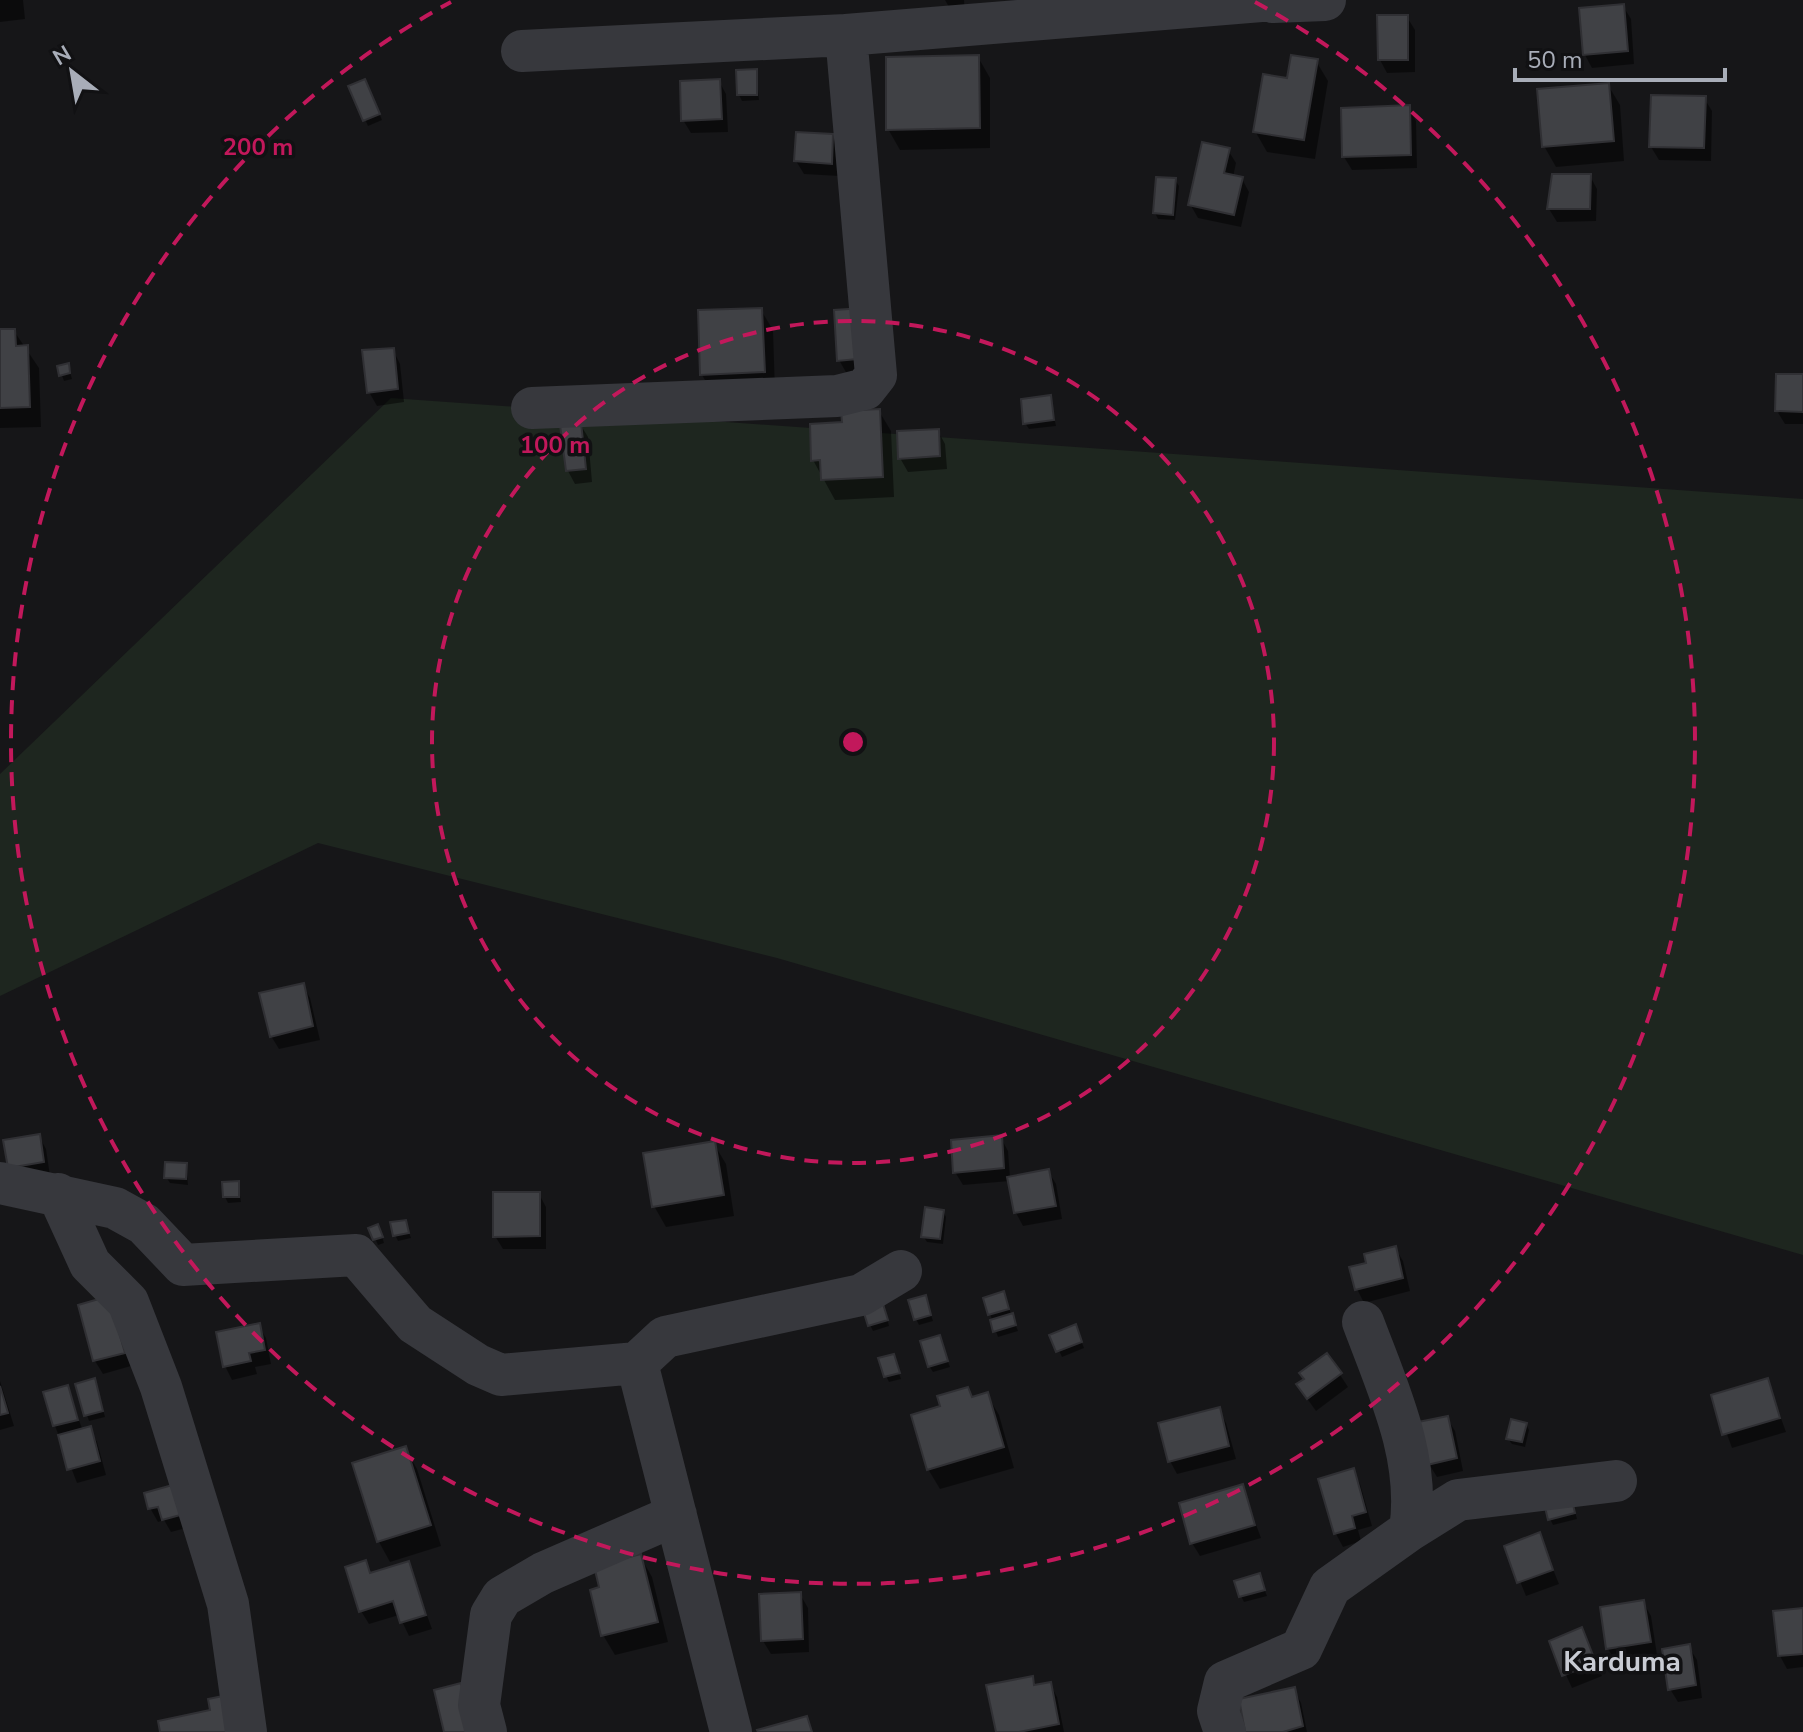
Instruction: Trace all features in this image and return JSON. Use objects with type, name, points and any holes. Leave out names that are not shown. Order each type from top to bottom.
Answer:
[{"type":"street","points":[[522,51],[846,35],[1274,1],[1325,0]]},
{"type":"street","points":[[532,408],[837,396],[865,389],[876,375],[846,35]]},
{"type":"street","points":[[0,1183],[115,1208],[144,1224],[183,1265],[356,1255],[415,1324],[478,1365],[501,1375],[637,1363],[665,1337],[861,1295],[901,1271]]},
{"type":"street","points":[[58,1194],[90,1264],[128,1302],[161,1387],[228,1604],[246,1732]]},
{"type":"street","points":[[1363,1322],[1400,1420],[1415,1497],[1410,1530]]},
{"type":"street","points":[[637,1363],[731,1732]]},
{"type":"street","points":[[1225,1732],[1218,1711],[1225,1682],[1301,1649],[1330,1587],[1410,1530],[1458,1500],[1616,1481]]},
{"type":"street","points":[[486,1732],[479,1705],[491,1615],[502,1597],[543,1573],[676,1515]]},
{"type":"shaded area","points":[[391,398],[1803,499],[1803,1255],[777,958],[318,843],[0,996],[0,774]]},
{"type":"building","points":[[1624,4],[1628,51],[1583,55],[1579,8]]},
{"type":"building","points":[[1377,15],[1408,15],[1408,60],[1378,60]]},
{"type":"building","points":[[979,55],[980,128],[886,130],[886,57]]},
{"type":"building","points":[[1291,55],[1318,59],[1304,140],[1253,132],[1263,74],[1287,78]]},
{"type":"building","points":[[757,69],[757,95],[737,95],[736,70]]},
{"type":"building","points":[[365,79],[380,114],[363,121],[348,86]]},
{"type":"building","points":[[720,79],[722,119],[681,121],[680,81]]},
{"type":"building","points":[[1609,83],[1614,141],[1542,147],[1537,89]]},
{"type":"building","points":[[1651,95],[1706,96],[1704,148],[1649,147]]},
{"type":"building","points":[[1410,105],[1411,155],[1342,157],[1341,108]]},
{"type":"building","points":[[796,132],[833,134],[832,164],[794,161]]},
{"type":"building","points":[[1202,142],[1230,148],[1224,173],[1243,177],[1234,215],[1188,205]]},
{"type":"building","points":[[1552,174],[1591,174],[1590,209],[1547,209]]},
{"type":"building","points":[[1156,177],[1176,178],[1173,215],[1153,213]]},
{"type":"building","points":[[762,308],[765,372],[700,375],[698,310]]},
{"type":"building","points":[[864,308],[868,358],[837,361],[834,310]]},
{"type":"building","points":[[0,329],[15,329],[16,346],[28,345],[30,407],[0,408]]},
{"type":"building","points":[[394,348],[398,389],[367,393],[362,350]]},
{"type":"building","points":[[69,363],[70,373],[59,376],[57,366]]},
{"type":"building","points":[[1776,374],[1803,374],[1803,412],[1775,411]]},
{"type":"building","points":[[1051,395],[1054,420],[1023,424],[1021,399]]},
{"type":"building","points":[[880,409],[883,477],[821,480],[820,460],[811,461],[810,424],[842,422],[841,411]]},
{"type":"building","points":[[581,422],[586,469],[566,471],[560,425]]},
{"type":"building","points":[[939,429],[940,456],[898,459],[897,431]]},
{"type":"building","points":[[304,983],[313,1026],[270,1037],[259,993]]},
{"type":"building","points":[[40,1134],[44,1162],[8,1168],[3,1140]]},
{"type":"building","points":[[1002,1135],[1004,1168],[953,1173],[951,1140]]},
{"type":"building","points":[[715,1141],[724,1195],[652,1207],[643,1153]]},
{"type":"building","points":[[165,1162],[187,1163],[186,1179],[164,1178]]},
{"type":"building","points":[[1049,1169],[1056,1206],[1014,1213],[1007,1177]]},
{"type":"building","points":[[239,1181],[239,1197],[223,1197],[222,1182]]},
{"type":"building","points":[[493,1192],[540,1192],[540,1236],[493,1237]]},
{"type":"building","points":[[925,1207],[944,1210],[940,1239],[921,1237]]},
{"type":"building","points":[[406,1220],[409,1233],[393,1236],[390,1222]]},
{"type":"building","points":[[378,1224],[383,1237],[373,1240],[368,1228]]},
{"type":"building","points":[[1396,1246],[1403,1278],[1355,1290],[1349,1267],[1366,1263],[1364,1254]]},
{"type":"building","points":[[1004,1291],[1009,1309],[988,1315],[983,1298]]},
{"type":"building","points":[[116,1294],[117,1325],[125,1353],[93,1361],[78,1305]]},
{"type":"building","points":[[926,1295],[931,1315],[914,1320],[908,1300]]},
{"type":"building","points":[[883,1304],[888,1320],[868,1326],[863,1310]]},
{"type":"building","points":[[1013,1313],[1016,1325],[993,1332],[990,1320]]},
{"type":"building","points":[[260,1323],[265,1350],[249,1353],[251,1361],[223,1367],[216,1332]]},
{"type":"building","points":[[1076,1324],[1082,1342],[1056,1352],[1049,1335]]},
{"type":"building","points":[[940,1335],[948,1361],[928,1367],[920,1341]]},
{"type":"building","points":[[1327,1353],[1342,1373],[1307,1399],[1296,1384],[1304,1379],[1299,1373]]},
{"type":"building","points":[[894,1354],[900,1373],[884,1377],[878,1358]]},
{"type":"building","points":[[95,1378],[103,1411],[84,1416],[75,1384]]},
{"type":"building","points":[[1768,1378],[1780,1418],[1722,1435],[1711,1395]]},
{"type":"building","points":[[68,1385],[78,1420],[53,1426],[43,1392]]},
{"type":"building","points":[[0,1386],[8,1413],[0,1415]]},
{"type":"building","points":[[968,1387],[972,1397],[988,1392],[1004,1447],[927,1470],[911,1415],[940,1406],[937,1396]]},
{"type":"building","points":[[1220,1407],[1229,1446],[1168,1462],[1158,1423]]},
{"type":"building","points":[[1448,1416],[1457,1458],[1427,1465],[1418,1422]]},
{"type":"building","points":[[1511,1419],[1527,1423],[1522,1442],[1506,1439]]},
{"type":"building","points":[[91,1426],[100,1461],[67,1470],[58,1435]]},
{"type":"building","points":[[406,1446],[431,1525],[377,1542],[352,1463]]},
{"type":"building","points":[[1354,1468],[1366,1512],[1352,1516],[1355,1528],[1334,1534],[1318,1479]]},
{"type":"building","points":[[176,1484],[184,1514],[162,1520],[158,1507],[148,1509],[144,1493]]},
{"type":"building","points":[[1243,1484],[1255,1525],[1190,1544],[1179,1503]]},
{"type":"building","points":[[1571,1496],[1575,1513],[1548,1520],[1544,1503]]},
{"type":"building","points":[[1540,1532],[1553,1570],[1517,1583],[1504,1546]]},
{"type":"building","points":[[641,1554],[658,1622],[601,1636],[590,1590],[599,1587],[594,1566]]},
{"type":"building","points":[[366,1560],[370,1573],[409,1561],[426,1615],[400,1623],[393,1601],[359,1612],[345,1567]]},
{"type":"building","points":[[1260,1573],[1265,1590],[1239,1597],[1234,1581]]},
{"type":"building","points":[[801,1592],[803,1639],[761,1641],[759,1594]]},
{"type":"building","points":[[1644,1600],[1651,1642],[1606,1649],[1600,1607]]},
{"type":"building","points":[[1803,1608],[1803,1654],[1778,1656],[1773,1611]]},
{"type":"building","points":[[1582,1627],[1596,1663],[1562,1676],[1549,1641]]},
{"type":"building","points":[[1690,1644],[1696,1685],[1668,1690],[1662,1649]]},
{"type":"building","points":[[1033,1676],[1034,1685],[1051,1682],[1059,1724],[1019,1732],[996,1732],[986,1685]]},
{"type":"building","points":[[461,1683],[473,1732],[444,1732],[434,1690]]},
{"type":"building","points":[[1295,1687],[1303,1726],[1283,1732],[1245,1732],[1239,1699]]},
{"type":"building","points":[[228,1695],[235,1732],[160,1732],[158,1721],[210,1710],[208,1699]]},
{"type":"building","points":[[807,1716],[812,1732],[757,1730]]},
{"type":"district","name":"Karduma","points":[[1622,1662]]}]
